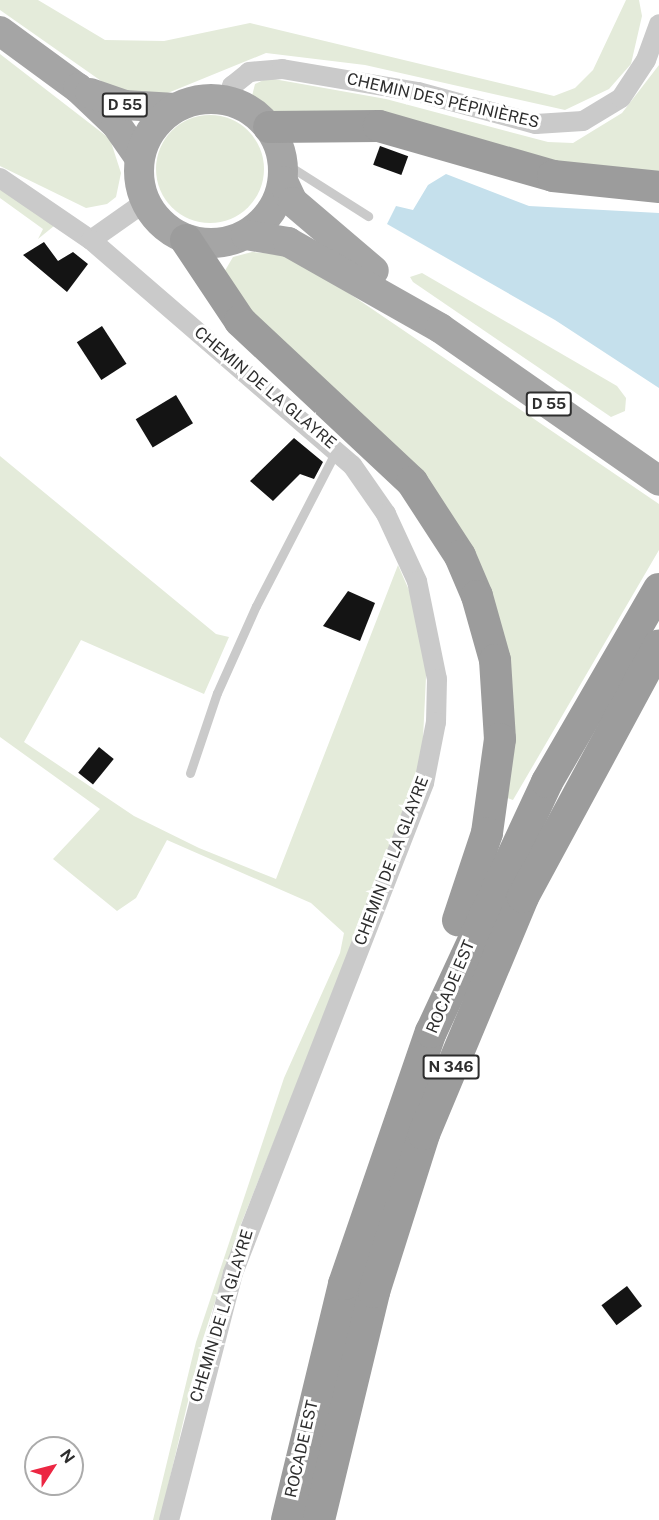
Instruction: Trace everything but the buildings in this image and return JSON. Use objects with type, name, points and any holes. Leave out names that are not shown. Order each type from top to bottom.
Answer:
[{"type":"highway","points":[[269,127],[380,126],[542,174],[659,187]]},
{"type":"highway","points":[[186,240],[240,321],[412,482],[460,556],[487,627],[499,700],[496,786],[473,883],[433,985],[431,1032]]},
{"type":"highway","name":"ROCADE EST","points":[[287,1520],[344,1284],[431,1032],[547,782],[659,589]]},
{"type":"highway","name":"ROCADE EST","points":[[319,1520],[374,1292],[424,1134],[523,897],[659,645]]},
{"type":"main road","name":"D 55","points":[[0,31],[78,88],[116,124],[139,157]]},
{"type":"main road","name":"D 55","points":[[78,88],[124,105],[175,108]]},
{"type":"main road","points":[[192,101],[228,101],[269,127],[283,171],[264,222],[246,236],[227,243],[186,240],[169,231],[144,202],[139,157],[152,129],[175,108],[192,101]]},
{"type":"main road","name":"D 55","points":[[283,171],[301,210],[440,328],[659,481]]},
{"type":"main road","name":"D 55","points":[[246,236],[288,242],[440,328]]},
{"type":"street","name":"CHEMIN DES PÉPINIÈRES","points":[[228,101],[232,86],[249,72],[282,69],[418,92],[536,124],[583,121],[621,98],[646,60],[659,24]]},
{"type":"street","name":"CHEMIN DE LA GLAYRE","points":[[0,178],[91,240],[338,449],[386,514],[420,587],[437,679],[433,743],[417,807],[304,1079],[233,1273],[199,1388],[169,1520]]},
{"type":"street","points":[[91,240],[144,202]]},
{"type":"lane","points":[[283,171],[368,216]]},
{"type":"lane","points":[[190,773],[217,693],[256,606],[338,449]]},
{"type":"green space","points":[[0,0],[38,0],[105,40],[164,41],[250,23],[554,96],[575,88],[593,70],[626,0],[639,0],[642,16],[631,64],[609,89],[565,110],[365,65],[266,53],[158,97],[114,90],[0,10]]},
{"type":"green space","points":[[0,54],[110,139],[121,173],[116,197],[107,204],[86,208],[0,166]]},
{"type":"green space","points":[[659,65],[659,173],[545,160],[279,115],[252,96],[255,84],[268,78],[386,99],[548,142],[573,143],[622,113]]},
{"type":"green space","points":[[210,115],[231,119],[248,131],[260,148],[264,169],[260,190],[248,207],[231,219],[210,223],[189,219],[172,207],[160,190],[156,169],[160,148],[172,131],[189,119]]},
{"type":"green space","points":[[0,188],[54,226],[38,239],[43,229],[0,198]]},
{"type":"green space","points":[[252,252],[287,255],[325,277],[659,504],[659,550],[513,800],[505,797],[469,544],[415,467],[268,332],[223,274],[233,257]]},
{"type":"green space","points":[[422,273],[617,386],[626,398],[625,411],[611,417],[413,282],[410,277]]},
{"type":"green space","points":[[0,456],[216,634],[229,637],[204,694],[81,640],[24,742],[134,816],[199,848],[276,879],[398,565],[415,604],[427,657],[422,759],[402,822],[237,1234],[202,1342],[160,1520],[153,1520],[196,1342],[284,1078],[340,953],[344,933],[311,903],[167,840],[136,898],[117,911],[53,859],[100,809],[0,737]]},
{"type":"water","points":[[446,174],[529,206],[659,213],[659,388],[555,320],[387,224],[396,206],[413,210],[428,185]]}]
